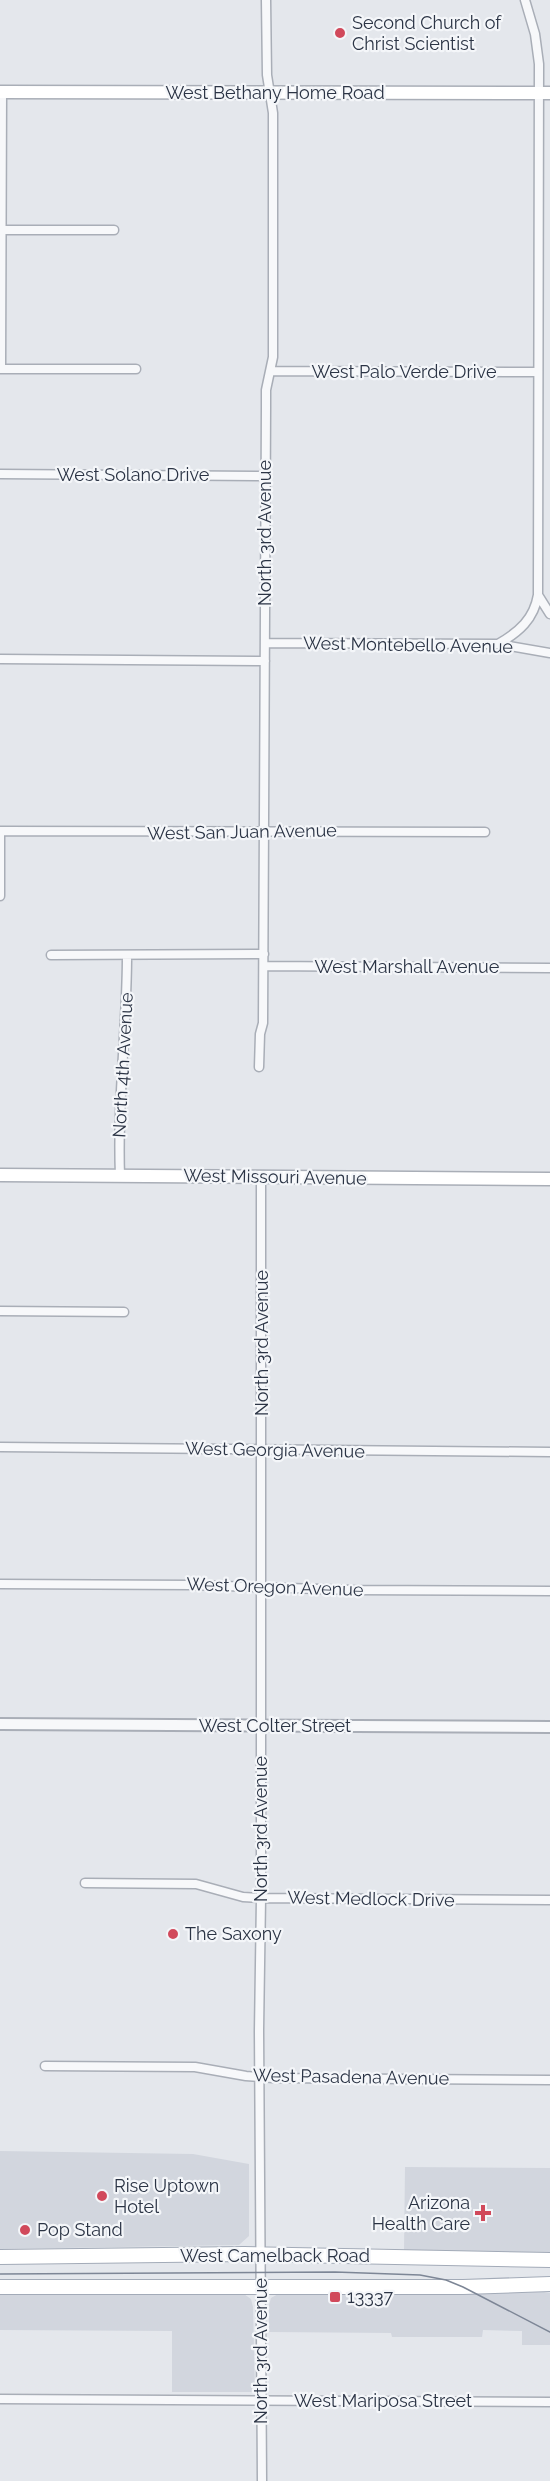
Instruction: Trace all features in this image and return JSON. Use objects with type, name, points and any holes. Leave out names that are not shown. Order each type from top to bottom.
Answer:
[{"type":"main road","name":"West Bethany Home Road","points":[[1,92],[544,93]]},
{"type":"main road","name":"West Missouri Avenue","points":[[0,1174],[550,1179]]},
{"type":"main road","name":"West Camelback Road","points":[[0,2257],[260,2254],[550,2260]]},
{"type":"main road","name":"West Camelback Road","points":[[0,2287],[463,2287],[549,2284]]},
{"type":"street","name":"North 3rd Avenue","points":[[259,1067],[260,1034],[263,1023],[264,966],[266,390],[273,357],[271,93],[266,70],[267,0]]},
{"type":"street","points":[[498,644],[514,635],[528,621],[536,606],[538,595],[537,372],[544,93],[537,41],[525,0]]},
{"type":"street","points":[[1,92],[1,369],[136,369]]},
{"type":"street","points":[[1,230],[114,230]]},
{"type":"street","name":"West Palo Verde Drive","points":[[271,371],[537,372]]},
{"type":"street","name":"West Solano Drive","points":[[0,474],[265,476]]},
{"type":"street","points":[[538,595],[550,614]]},
{"type":"street","name":"West Montebello Avenue","points":[[265,643],[498,644],[550,653]]},
{"type":"street","points":[[0,659],[264,661]]},
{"type":"street","points":[[0,831],[0,897]]},
{"type":"street","name":"West San Juan Avenue","points":[[0,831],[485,832]]},
{"type":"street","points":[[51,955],[264,954]]},
{"type":"street","name":"North 4th Avenue","points":[[120,1175],[121,1061],[126,1010],[127,955]]},
{"type":"street","name":"West Marshall Avenue","points":[[264,966],[550,968]]},
{"type":"street","name":"North 3rd Avenue","points":[[261,1177],[259,2077],[262,2481]]},
{"type":"street","points":[[0,1311],[124,1312]]},
{"type":"street","name":"West Georgia Avenue","points":[[0,1447],[550,1452]]},
{"type":"street","name":"West Oregon Avenue","points":[[0,1584],[550,1591]]},
{"type":"street","name":"West Colter Street","points":[[0,1724],[550,1727]]},
{"type":"street","name":"West Medlock Drive","points":[[85,1883],[196,1884],[243,1897],[261,1898],[550,1900]]},
{"type":"street","name":"West Pasadena Avenue","points":[[45,2066],[195,2067],[259,2077],[550,2080]]},
{"type":"street","name":"West Mariposa Street","points":[[0,2398],[550,2402]]},
{"type":"shaded area","points":[[0,2151],[193,2154],[249,2164],[249,2236],[239,2245],[0,2249]]},
{"type":"shaded area","points":[[405,2167],[550,2168],[550,2255],[404,2250]]},
{"type":"shaded area","points":[[241,2292],[251,2299],[253,2307],[255,2392],[172,2392],[172,2331],[0,2330],[0,2294]]},
{"type":"shaded area","points":[[280,2293],[550,2293],[550,2345],[522,2345],[522,2331],[483,2330],[482,2337],[392,2337],[391,2333],[269,2332],[269,2305],[271,2298]]},
{"type":"tram line","points":[[0,2274],[335,2272],[420,2275],[446,2280],[463,2287],[550,2332]]},
{"type":"place","name":"Second Church of Christ Scientist","points":[[340,33]]},
{"type":"place","name":"The Saxony","points":[[173,1934]]},
{"type":"place","name":"Rise Uptown Hotel","points":[[102,2196]]},
{"type":"place","name":"Arizona Health Care","points":[[483,2213]]},
{"type":"place","name":"Pop Stand","points":[[25,2230]]},
{"type":"place","name":"13337","points":[[335,2297]]}]
